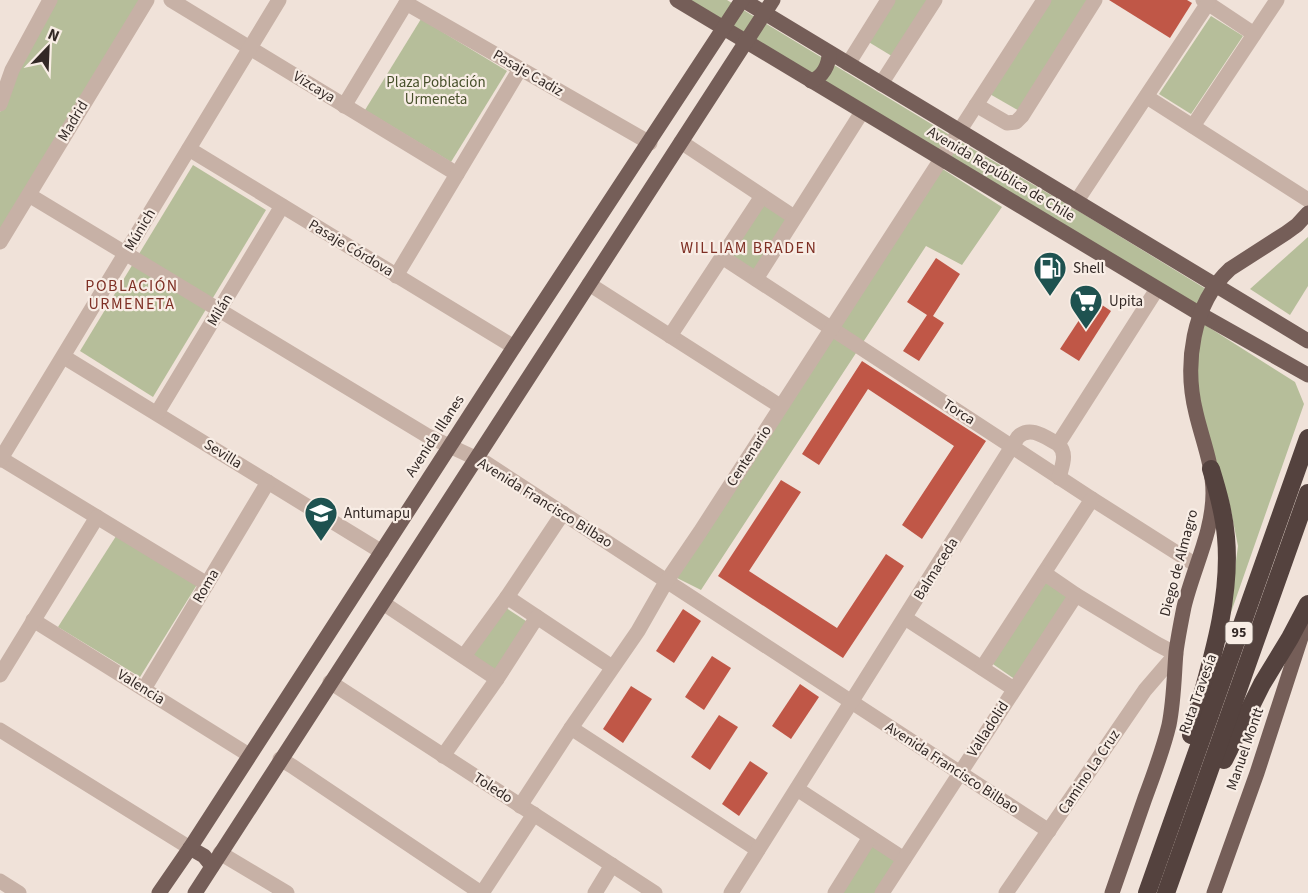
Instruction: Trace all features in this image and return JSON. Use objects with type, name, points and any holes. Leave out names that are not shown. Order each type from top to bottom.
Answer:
[{"type":"highway","name":"Ruta Travesía","points":[[1147,893],[1308,438]]},
{"type":"highway","points":[[1170,827],[1215,645],[1225,592],[1226,539],[1221,505],[1211,469]]},
{"type":"highway","name":"95","points":[[1166,893],[1308,493]]},
{"type":"highway","points":[[1183,845],[1243,719],[1308,604]]},
{"type":"main road","name":"Avenida República de Chile","points":[[677,0],[1157,289],[1301,371]]},
{"type":"main road","name":"Avenida República de Chile","points":[[743,0],[1307,341]]},
{"type":"main road","name":"Avenida Illanes","points":[[159,893],[743,0]]},
{"type":"main road","points":[[195,893],[773,0]]},
{"type":"main road","points":[[810,81],[815,80],[825,70],[829,52]]},
{"type":"main road","name":"Diego de Almagro","points":[[1112,893],[1164,743],[1173,704],[1176,654],[1184,607],[1211,517],[1213,492],[1211,469],[1195,412],[1190,380],[1193,342],[1200,314],[1215,285],[1230,269],[1286,233],[1308,213]]},
{"type":"main road","name":"Manuel Montt","points":[[1214,893],[1257,773],[1308,616]]},
{"type":"main road","points":[[189,848],[204,856],[212,866]]},
{"type":"street","points":[[0,104],[12,70],[50,0]]},
{"type":"street","name":"Madrid","points":[[0,242],[147,0]]},
{"type":"street","name":"Vizcaya","points":[[171,0],[457,174]]},
{"type":"street","name":"Múnich","points":[[0,459],[279,0]]},
{"type":"street","points":[[848,64],[888,0]]},
{"type":"street","points":[[881,84],[935,0]]},
{"type":"street","name":"Centenario","points":[[482,893],[571,728],[638,631],[666,582],[1044,0]]},
{"type":"street","points":[[976,105],[1007,123],[1016,122],[1095,0]]},
{"type":"street","points":[[1193,126],[1277,0]]},
{"type":"street","points":[[344,106],[407,2]]},
{"type":"street","name":"Pasaje Cadiz","points":[[407,2],[650,143]]},
{"type":"street","points":[[1076,201],[1147,97],[1206,2],[1254,34]]},
{"type":"street","points":[[396,276],[520,69]]},
{"type":"street","points":[[1147,97],[1308,200]]},
{"type":"street","points":[[756,279],[862,112]]},
{"type":"street","points":[[681,142],[794,217]]},
{"type":"street","name":"Pasaje Córdova","points":[[189,149],[514,347]]},
{"type":"street","name":"Avenida Francisco Bilbao","points":[[29,195],[416,429],[449,447],[476,458],[1049,831]]},
{"type":"street","points":[[670,336],[762,195]]},
{"type":"street","name":"Milán","points":[[157,413],[282,206]]},
{"type":"street","name":"Torca","points":[[722,257],[1196,565]]},
{"type":"street","points":[[589,284],[780,406]]},
{"type":"street","points":[[1059,478],[1064,454],[1058,444],[1157,289]]},
{"type":"street","name":"Sevilla","points":[[64,357],[382,552]]},
{"type":"street","name":"Balmaceda","points":[[731,893],[1018,437],[1030,431],[1039,433],[1058,444]]},
{"type":"street","points":[[0,459],[207,584]]},
{"type":"street","name":"Roma","points":[[144,689],[268,482]]},
{"type":"street","points":[[982,668],[1092,499]]},
{"type":"street","points":[[464,656],[563,513]]},
{"type":"street","points":[[0,675],[96,517]]},
{"type":"street","points":[[1044,573],[1076,595],[1176,654]]},
{"type":"street","name":"Valladolid","points":[[882,893],[1076,595]]},
{"type":"street","points":[[507,597],[612,667]]},
{"type":"street","points":[[383,603],[497,679]]},
{"type":"street","points":[[443,756],[497,679],[537,616]]},
{"type":"street","points":[[905,618],[1014,689]]},
{"type":"street","name":"Valencia","points":[[33,620],[249,754]]},
{"type":"street","name":"Camino La Cruz","points":[[1006,893],[1144,690],[1176,654]]},
{"type":"street","name":"Toledo","points":[[330,682],[656,893]]},
{"type":"street","points":[[571,728],[758,850]]},
{"type":"street","points":[[0,730],[189,848]]},
{"type":"street","points":[[280,759],[482,893]]},
{"type":"street","points":[[797,789],[904,859]]},
{"type":"street","points":[[835,893],[870,837]]},
{"type":"street","points":[[220,853],[287,893]]},
{"type":"street","points":[[595,893],[612,865]]},
{"type":"street","points":[[0,881],[19,893]]},
{"type":"green space","points":[[57,0],[140,0],[0,231],[0,112],[9,97],[12,75]]},
{"type":"green space","points":[[689,0],[727,0],[1080,212],[1206,289],[1197,307]]},
{"type":"green space","points":[[892,0],[932,0],[895,58],[867,41]]},
{"type":"green space","points":[[1047,0],[1092,0],[1021,112],[988,93]]},
{"type":"green space","points":[[1211,16],[1243,36],[1191,114],[1159,94]]},
{"type":"green space","name":"Plaza Población Urmeneta","points":[[421,19],[507,71],[451,162],[365,110]]},
{"type":"green space","points":[[193,165],[266,210],[153,397],[80,351]]},
{"type":"green space","points":[[941,168],[1002,207],[962,265],[926,246],[701,590],[675,577]]},
{"type":"green space","points":[[764,200],[791,217],[755,273],[729,256]]},
{"type":"green space","points":[[1308,237],[1308,286],[1290,315],[1250,289]]},
{"type":"green space","points":[[1202,323],[1295,382],[1304,404],[1228,621],[1238,546],[1229,501],[1205,426],[1198,387],[1194,349]]},
{"type":"green space","points":[[118,533],[198,583],[140,677],[58,627]]},
{"type":"green space","points":[[1043,579],[1070,597],[1016,680],[987,660]]},
{"type":"green space","points":[[500,604],[529,623],[493,681],[463,661]]},
{"type":"green space","points":[[870,843],[899,862],[879,893],[836,893]]},
{"type":"building","points":[[1109,0],[1187,0],[1192,3],[1170,38]]},
{"type":"building","points":[[936,258],[960,274],[933,316],[944,323],[919,361],[903,351],[927,315],[907,302]]},
{"type":"building","name":"Upita","points":[[1093,299],[1111,311],[1079,361],[1060,349]]},
{"type":"building","points":[[862,361],[986,441],[922,539],[902,525],[954,446],[868,389],[819,465],[802,454]]},
{"type":"building","points":[[781,480],[801,492],[749,571],[837,628],[886,554],[904,566],[843,658],[718,576]]},
{"type":"building","points":[[683,609],[701,621],[674,663],[656,651]]},
{"type":"building","points":[[712,656],[731,668],[704,710],[685,697]]},
{"type":"building","points":[[800,684],[819,697],[791,739],[772,726]]},
{"type":"building","points":[[631,686],[652,699],[623,743],[603,729]]},
{"type":"building","points":[[719,715],[738,727],[710,770],[691,757]]},
{"type":"building","points":[[750,761],[768,773],[739,816],[722,804]]},
{"type":"place","name":"Shell","points":[[1050,297]]},
{"type":"place","name":"Upita","points":[[1086,330]]},
{"type":"place","name":"Antumapu","points":[[321,542]]},
{"type":"district","name":"WILLIAM BRADEN","points":[[749,248]]},
{"type":"district","name":"POBLACIÓN URMENETA","points":[[132,295]]}]
